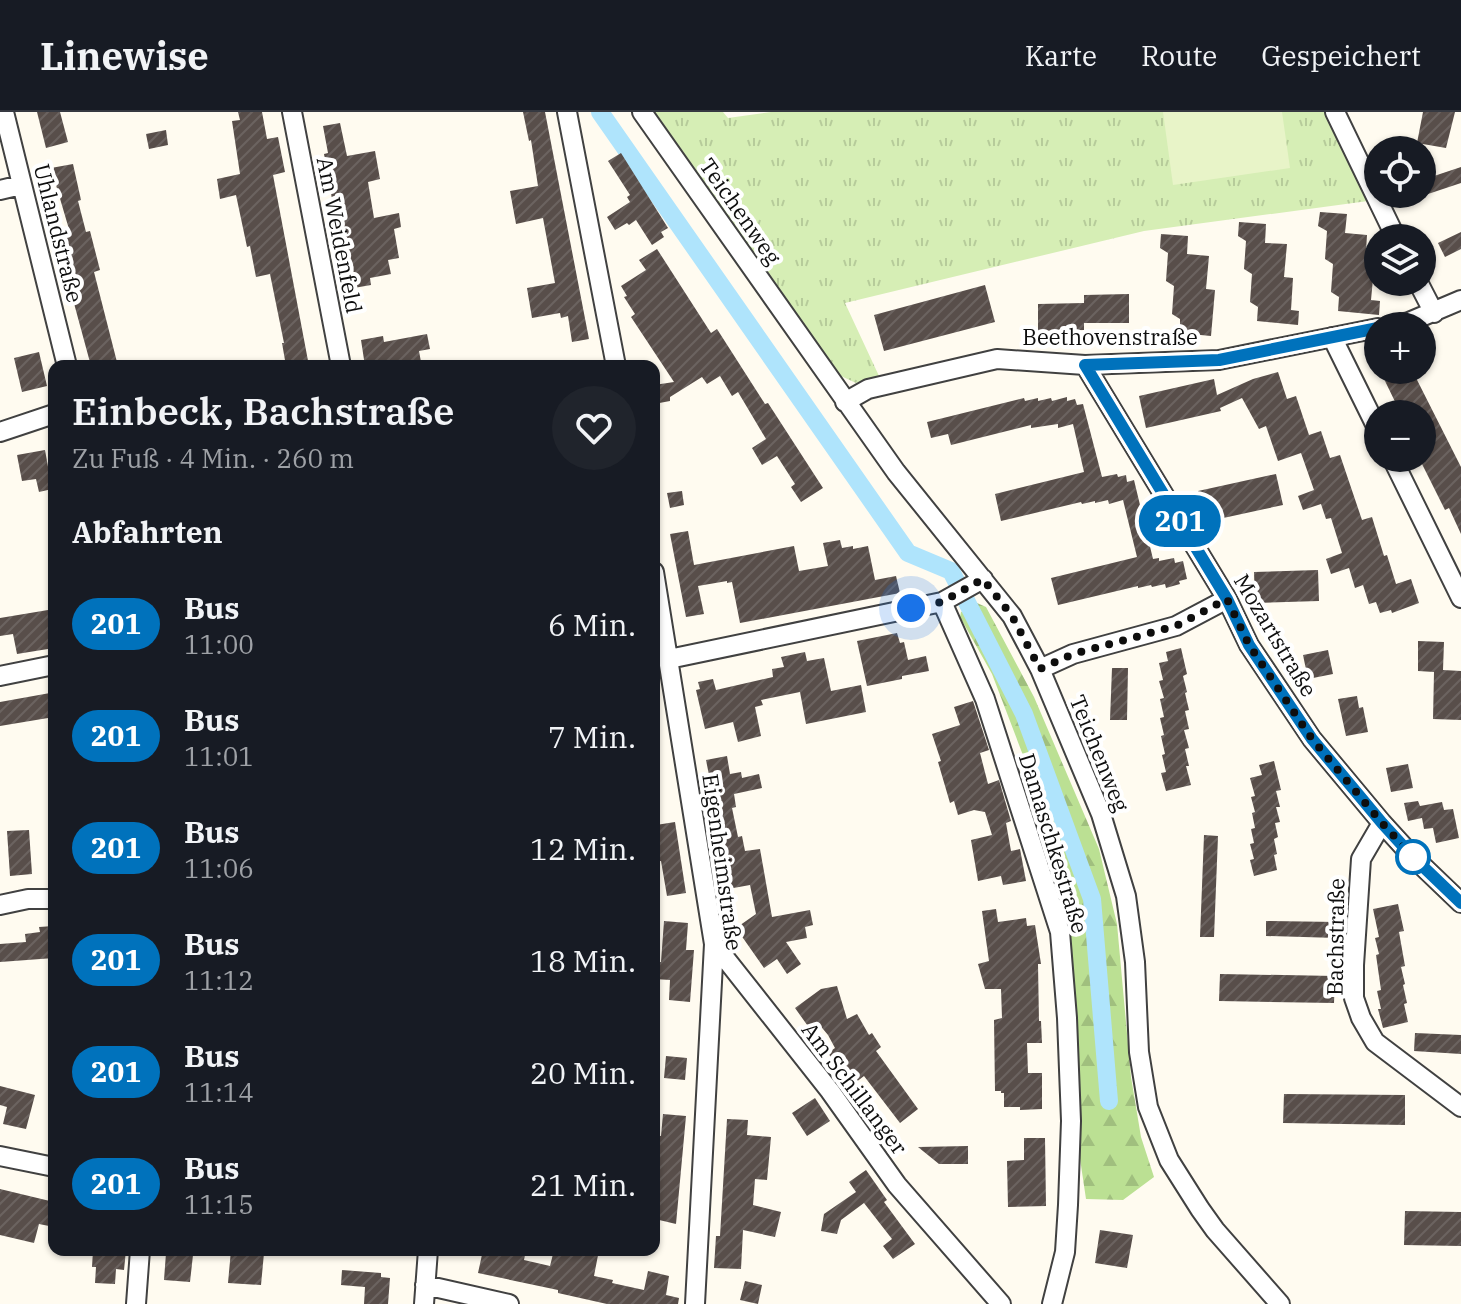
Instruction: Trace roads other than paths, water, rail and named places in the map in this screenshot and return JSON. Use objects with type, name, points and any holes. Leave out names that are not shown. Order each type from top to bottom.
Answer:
[{"type":"street","name":"Uhlandstraße","points":[[4,112],[65,360]]},
{"type":"street","name":"Am Weidenfeld","points":[[292,112],[340,360]]},
{"type":"street","points":[[567,112],[615,360]]},
{"type":"street","name":"Teichenweg","points":[[642,112],[896,472],[1012,616],[1040,669],[1101,814],[1126,896],[1135,962],[1139,1052],[1148,1107],[1169,1160],[1200,1209],[1280,1304]]},
{"type":"street","points":[[1335,112],[1389,224]]},
{"type":"street","points":[[0,190],[21,185]]},
{"type":"street","points":[[1436,312],[1461,300]]},
{"type":"street","name":"Beethovenstraße","points":[[845,402],[868,389],[997,359],[1085,365],[1219,360],[1364,331]]},
{"type":"street","points":[[1332,337],[1364,402]]},
{"type":"street","name":"Mozartstraße","points":[[1085,365],[1227,599],[1249,645],[1312,739],[1382,823],[1461,903]]},
{"type":"street","points":[[0,432],[48,416]]},
{"type":"street","points":[[1399,472],[1461,598]]},
{"type":"street","points":[[669,659],[942,602],[982,579]]},
{"type":"street","points":[[1040,669],[1073,654],[1176,626],[1227,599]]},
{"type":"street","name":"Damaschkestraße","points":[[942,602],[985,699],[1060,932],[1071,1121],[1065,1252],[1052,1304]]},
{"type":"street","name":"Eigenheimstraße","points":[[660,607],[714,944],[695,1304]]},
{"type":"street","points":[[0,676],[48,666]]},
{"type":"street","name":"Bachstraße","points":[[1382,823],[1361,859],[1354,998],[1375,1042],[1461,1107]]},
{"type":"street","points":[[0,905],[28,899],[48,899]]},
{"type":"street","name":"Am Schillanger","points":[[714,944],[830,1091],[897,1185],[1001,1304]]},
{"type":"street","points":[[0,1156],[48,1166]]},
{"type":"street","points":[[136,1304],[140,1256]]},
{"type":"street","points":[[427,1256],[424,1295],[509,1304]]},
{"type":"waterway","points":[[600,112],[908,553],[951,571],[1024,714],[1092,899],[1109,1101]]}]
